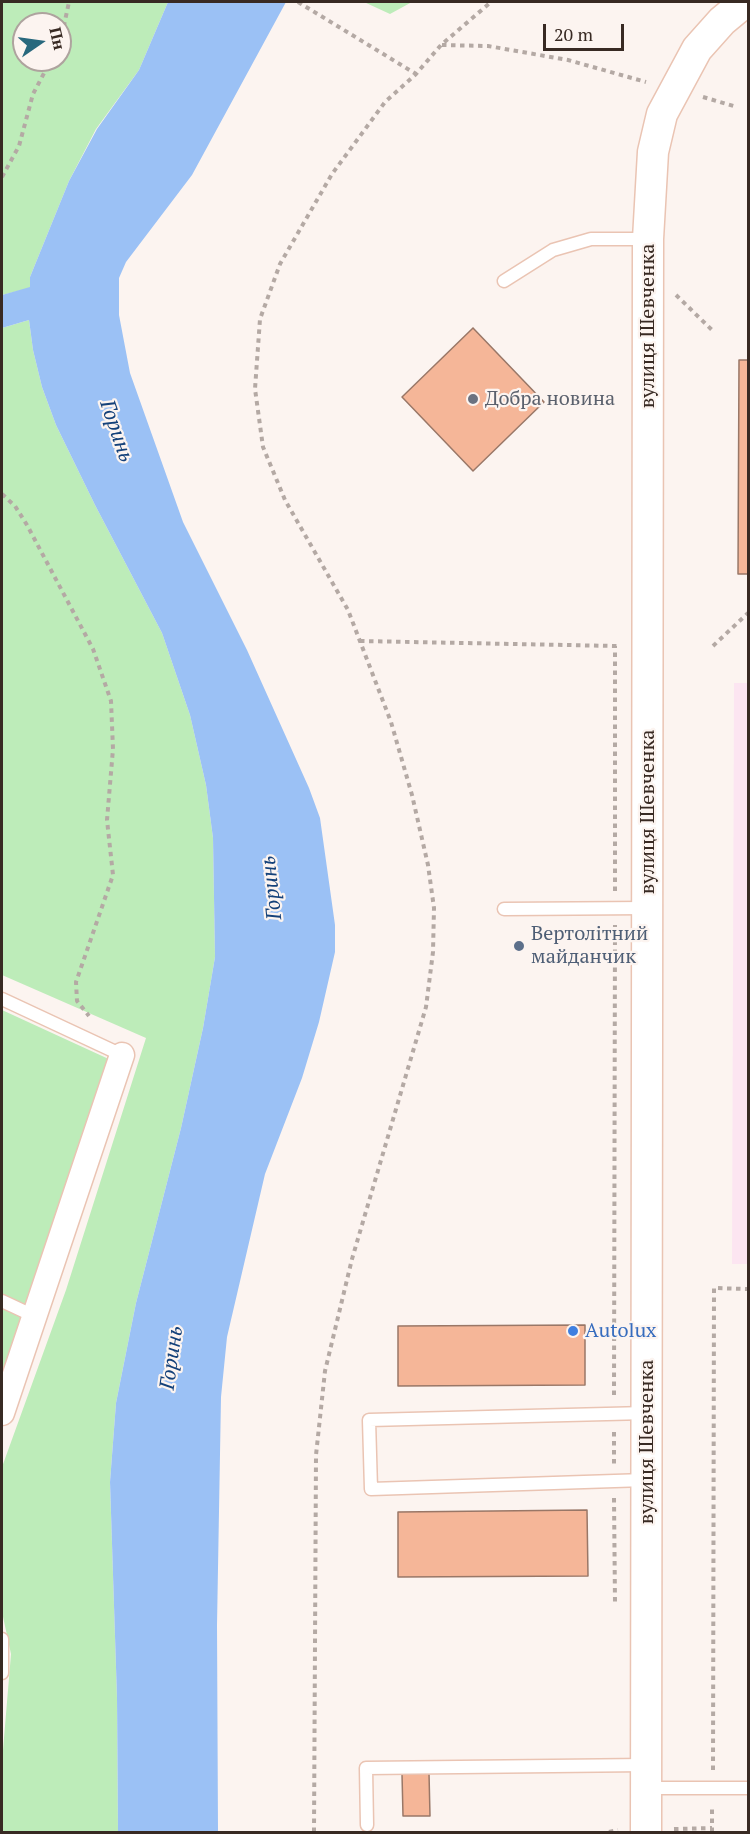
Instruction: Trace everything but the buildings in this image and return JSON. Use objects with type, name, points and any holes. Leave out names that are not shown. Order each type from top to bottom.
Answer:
[{"type":"street","name":"вулиця Шевченка","points":[[627,1832],[646,1777],[648,239],[653,152],[662,114],[673,89],[697,49],[722,21],[745,2]]},
{"type":"street","points":[[2,1413],[122,1055]]},
{"type":"lane","points":[[504,281],[553,250],[591,239],[648,239]]},
{"type":"lane","points":[[504,909],[648,908]]},
{"type":"lane","points":[[2,999],[122,1055]]},
{"type":"lane","points":[[2,1301],[34,1316]]},
{"type":"lane","points":[[647,1413],[369,1420],[371,1489],[647,1480]]},
{"type":"lane","points":[[2,1639],[2,1673]]},
{"type":"lane","points":[[367,1825],[366,1767],[646,1777],[712,1788],[748,1788]]},
{"type":"path","points":[[298,2],[416,74]]},
{"type":"path","points":[[314,1833],[316,1455],[325,1371],[352,1258],[426,1007],[433,952],[434,908],[428,865],[412,795],[391,722],[348,610],[285,500],[263,447],[255,389],[260,319],[280,264],[332,174],[385,102],[416,74],[441,45],[491,2]]},
{"type":"path","points":[[441,45],[488,46],[568,60],[737,106]]},
{"type":"path","points":[[2,177],[19,146],[33,94],[45,72]]},
{"type":"path","points":[[648,269],[712,330]]},
{"type":"path","points":[[2,494],[15,506],[27,525],[93,649],[111,701],[112,749],[107,820],[113,875],[76,982],[75,994],[79,1006],[87,1015],[97,1020]]},
{"type":"path","points":[[713,646],[748,613]]},
{"type":"path","points":[[360,641],[615,646],[615,895]]},
{"type":"path","points":[[615,919],[615,1609]]},
{"type":"path","points":[[712,1833],[714,1288],[748,1289]]},
{"type":"path","points":[[617,1818],[627,1832]]},
{"type":"path","points":[[609,1833],[627,1832]]},
{"type":"shaded area","points":[[734,683],[748,683],[748,1264],[732,1264]]},
{"type":"green space","points":[[2,2],[168,2],[139,70],[96,129],[69,181],[30,277],[30,288],[2,295]]},
{"type":"green space","points":[[364,2],[412,2],[390,14]]},
{"type":"green space","points":[[29,320],[42,387],[56,425],[162,633],[190,715],[206,785],[213,838],[215,957],[203,1028],[181,1128],[136,1303],[116,1403],[110,1482],[117,1698],[118,1832],[2,1832],[2,1762],[11,1654],[2,1612],[2,1467],[66,1290],[146,1038],[2,975],[2,328]]},
{"type":"green space","points":[[2,1010],[113,1061],[2,1385]]},
{"type":"water","name":"Горинь","points":[[168,2],[286,2],[192,175],[126,262],[119,278],[119,315],[130,373],[183,522],[247,650],[309,788],[320,818],[335,925],[335,952],[319,1022],[302,1078],[265,1174],[227,1337],[221,1397],[217,1625],[218,1832],[118,1832],[117,1698],[110,1482],[116,1403],[136,1303],[181,1128],[203,1028],[215,957],[213,838],[206,785],[190,715],[162,633],[56,425],[42,387],[29,320],[2,328],[2,295],[30,287],[30,277],[69,181],[97,129],[139,70]]},
{"type":"place","name":"Добра новина","points":[[473,399]]},
{"type":"place","name":"Вертолітний майданчик","points":[[519,946]]},
{"type":"place","name":"Autolux","points":[[573,1331]]}]
